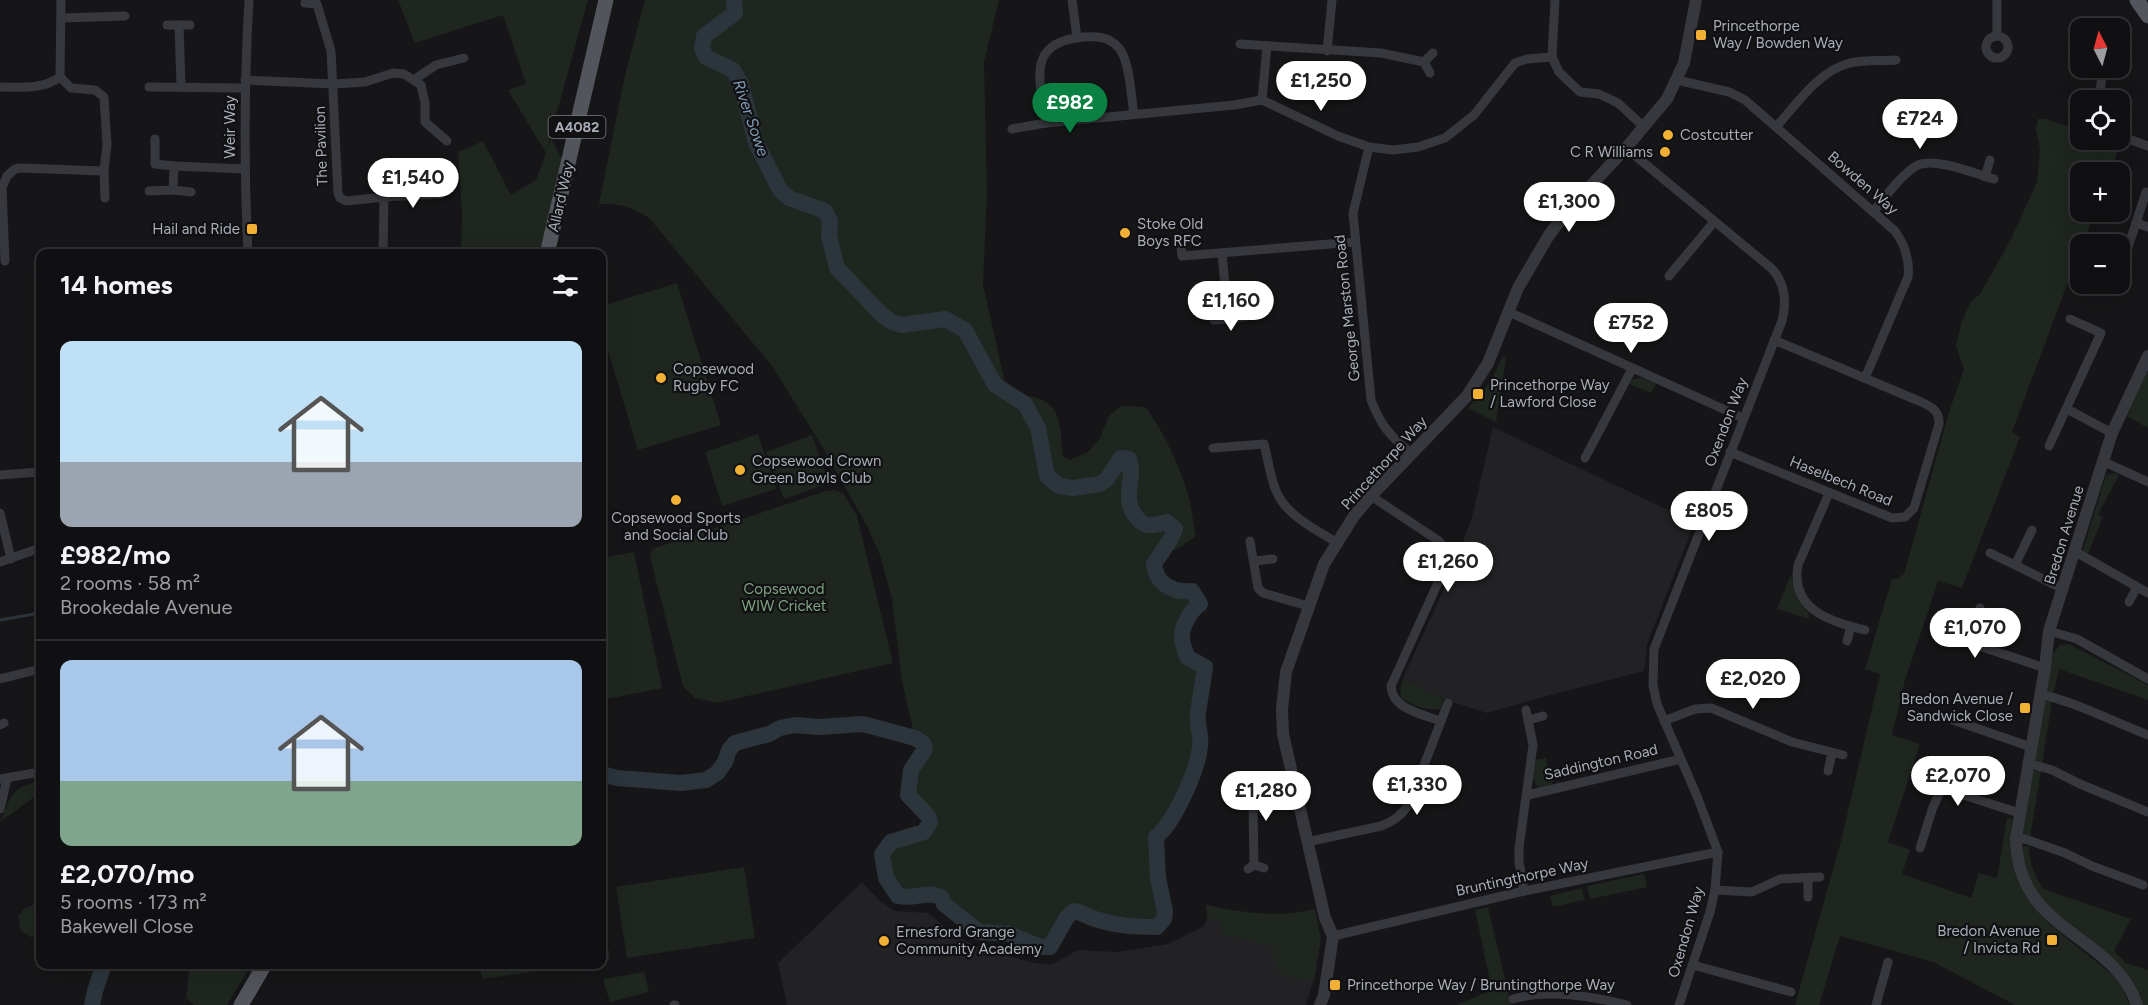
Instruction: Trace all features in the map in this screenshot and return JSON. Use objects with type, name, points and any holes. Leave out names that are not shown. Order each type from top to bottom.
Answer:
[{"type":"main road","name":"Allard Way","points":[[548,249],[606,0]]},
{"type":"main road","points":[[2137,0],[2148,16]]},
{"type":"main road","points":[[241,1005],[262,969]]},
{"type":"street","points":[[61,0],[60,78],[71,88],[95,90],[104,97],[107,144],[104,171],[105,198]]},
{"type":"street","name":"Weir Way","points":[[248,249],[245,84],[249,0]]},
{"type":"street","points":[[1072,0],[1077,38]]},
{"type":"street","points":[[1327,51],[1332,0]]},
{"type":"street","points":[[1555,0],[1552,57],[1559,72],[1581,92],[1599,94],[1618,103],[1644,127]]},
{"type":"street","name":"Princethorpe Way","points":[[1320,1005],[1324,995],[1333,936],[1325,918],[1282,734],[1286,672],[1308,606],[1324,564],[1336,542],[1371,496],[1463,400],[1478,380],[1492,356],[1525,274],[1552,230],[1661,108],[1677,80],[1687,54],[1696,0]]},
{"type":"street","points":[[1997,0],[1997,36]]},
{"type":"street","points":[[305,3],[317,4],[331,51],[334,84]]},
{"type":"street","points":[[61,18],[125,16]]},
{"type":"street","points":[[167,25],[190,26]]},
{"type":"street","points":[[179,25],[181,86]]},
{"type":"street","points":[[1046,123],[1039,67],[1043,57],[1055,43],[1063,39],[1102,37],[1119,48],[1125,58],[1134,114]]},
{"type":"street","points":[[1240,44],[1381,53],[1424,62],[1430,73]]},
{"type":"street","points":[[1262,100],[1267,46]]},
{"type":"street","points":[[1424,62],[1433,53]]},
{"type":"street","points":[[1012,129],[1046,123],[1262,100],[1338,136],[1369,147],[1393,150],[1418,147],[1445,138],[1474,115],[1515,63],[1527,59],[1552,57]]},
{"type":"street","points":[[415,79],[436,64],[464,58]]},
{"type":"street","points":[[1776,127],[1818,81],[1836,68],[1855,62],[1896,60]]},
{"type":"street","points":[[149,87],[334,84],[365,82],[393,73],[404,74],[421,85],[424,92],[425,122],[447,141]]},
{"type":"street","points":[[0,87],[39,87],[60,78]]},
{"type":"street","name":"Bowden Way","points":[[1677,80],[1736,95],[1750,104],[1899,237],[1907,253],[1909,268],[1905,286],[1865,378]]},
{"type":"street","name":"The Pavilion","points":[[334,84],[340,198],[346,201],[441,194]]},
{"type":"street","points":[[154,139],[155,164],[245,169]]},
{"type":"street","points":[[2130,140],[2148,146]]},
{"type":"street","name":"George Marston Road","points":[[1369,147],[1353,213],[1371,400],[1379,420],[1391,436],[1411,453]]},
{"type":"street","name":"Oxendon Way","points":[[1626,148],[1771,268],[1779,277],[1785,309],[1654,645],[1653,685],[1657,704],[1711,829],[1718,852],[1715,890],[1710,912],[1679,1005]]},
{"type":"street","points":[[1873,212],[1908,172],[1922,164],[1938,164],[1990,178],[1990,160]]},
{"type":"street","points":[[173,190],[174,166]]},
{"type":"street","points":[[4,261],[2,188],[9,173],[20,168],[104,171]]},
{"type":"street","points":[[149,191],[191,192]]},
{"type":"street","points":[[2130,241],[2146,192]]},
{"type":"street","points":[[383,249],[384,197]]},
{"type":"street","points":[[1669,276],[1714,222]]},
{"type":"street","points":[[2136,223],[2148,227]]},
{"type":"street","points":[[1181,247],[1182,256],[1355,242]]},
{"type":"street","points":[[1222,254],[1228,319]]},
{"type":"street","points":[[1509,312],[1743,418]]},
{"type":"street","points":[[1214,320],[1245,317]]},
{"type":"street","points":[[2049,446],[2102,333],[2070,319]]},
{"type":"street","name":"Haselbech Road","points":[[1730,452],[1895,519],[1909,516],[1915,505],[1939,424],[1938,414],[1930,406],[1774,340]]},
{"type":"street","name":"Bredon Avenue","points":[[2137,1005],[2126,981],[2116,970],[2039,906],[2022,877],[2016,836],[2045,668],[2049,631],[2112,433],[2148,356]]},
{"type":"street","points":[[1585,458],[1632,369]]},
{"type":"street","points":[[2067,409],[2112,433]]},
{"type":"street","points":[[1213,448],[1264,444],[1275,489],[1283,503],[1303,521],[1336,542]]},
{"type":"street","points":[[2102,461],[2148,482]]},
{"type":"street","points":[[0,475],[36,472]]},
{"type":"street","points":[[1829,493],[1799,562],[1798,582],[1805,602],[1816,613],[1865,630]]},
{"type":"street","points":[[1371,496],[1439,541],[1445,548],[1446,557],[1441,576],[1393,679],[1391,689],[1399,704],[1440,721]]},
{"type":"street","points":[[0,513],[11,559]]},
{"type":"street","points":[[2015,565],[2032,530]]},
{"type":"street","points":[[1250,541],[1258,588],[1263,593],[1308,606]]},
{"type":"street","points":[[0,562],[36,550]]},
{"type":"street","points":[[2074,552],[2148,593]]},
{"type":"street","points":[[1990,553],[2063,589]]},
{"type":"street","points":[[1254,561],[1273,559]]},
{"type":"street","points":[[2129,602],[2137,586]]},
{"type":"street","points":[[1980,608],[1967,642],[2045,668]]},
{"type":"street","points":[[1847,641],[1851,626]]},
{"type":"street","points":[[2049,631],[2078,639],[2148,679]]},
{"type":"street","points":[[0,679],[36,670]]},
{"type":"street","points":[[2040,694],[2098,713],[2148,735]]},
{"type":"street","points":[[1307,842],[1381,826],[1390,823],[1402,814],[1411,800],[1448,703]]},
{"type":"street","points":[[1664,721],[1695,709],[1711,708],[1786,739],[1843,755]]},
{"type":"street","points":[[1524,891],[1518,862],[1533,745],[1526,710]]},
{"type":"street","points":[[1529,720],[1543,716]]},
{"type":"street","points":[[1944,717],[2031,747]]},
{"type":"street","points":[[1828,771],[1832,753]]},
{"type":"street","name":"Saddington Road","points":[[1528,795],[1681,759]]},
{"type":"street","points":[[2027,763],[2052,770],[2148,812]]},
{"type":"street","points":[[0,809],[4,779],[36,773]]},
{"type":"street","points":[[1920,848],[1933,807],[1942,788],[2019,813]]},
{"type":"street","points":[[1255,867],[1253,807],[1258,801],[1295,792]]},
{"type":"street","points":[[2016,836],[2143,885]]},
{"type":"street","name":"Bruntingthorpe Way","points":[[1333,936],[1524,891],[1718,852]]},
{"type":"street","points":[[1715,890],[1752,892],[1777,879],[1820,877]]},
{"type":"street","points":[[1808,879],[1808,897]]},
{"type":"street","points":[[1876,1005],[1888,962]]},
{"type":"street","points":[[1693,965],[1791,992]]},
{"type":"street","points":[[1513,999],[1527,995],[1550,994],[1627,1005]]},
{"type":"shaded area","points":[[1493,427],[1670,511],[1696,519],[1647,644],[1644,671],[1487,713],[1443,699],[1403,678],[1451,574],[1472,517]]},
{"type":"shaded area","name":"Ernesford Grange Community Academy","points":[[862,882],[880,901],[895,911],[928,913],[956,936],[984,950],[1035,963],[1051,965],[1078,950],[1117,952],[1168,944],[1204,926],[1207,917],[1321,939],[1315,976],[1306,1005],[787,1005],[778,963]]},
{"type":"green space","points":[[398,0],[588,0],[546,151],[551,139],[563,161],[540,249],[461,249],[462,215],[458,152],[483,141],[511,195],[536,180],[546,153],[508,90],[526,84],[503,15],[415,43]]},
{"type":"green space","points":[[645,0],[999,0],[984,62],[987,193],[983,284],[1007,392],[1042,400],[1054,410],[1058,417],[1063,457],[1070,460],[1088,452],[1100,438],[1109,416],[1121,406],[1145,407],[1164,437],[1181,474],[1196,536],[1177,549],[1157,558],[1154,564],[1155,573],[1161,584],[1183,592],[1192,591],[1200,604],[1187,619],[1182,640],[1187,657],[1205,667],[1198,717],[1200,742],[1195,768],[1177,808],[1156,838],[1158,878],[1165,911],[1164,919],[1157,927],[1111,923],[1074,911],[1067,917],[1050,947],[1040,947],[1010,934],[979,932],[935,895],[898,896],[886,878],[882,854],[891,842],[924,832],[930,822],[928,816],[908,795],[911,770],[925,749],[923,743],[915,738],[902,681],[892,599],[880,555],[867,526],[823,448],[772,366],[649,218],[626,207],[599,204],[625,75]]},
{"type":"green space","points":[[2038,119],[2046,119],[2070,127],[2070,150],[2118,150],[2114,162],[2070,162],[2070,222],[2091,222],[2087,234],[2070,234],[2070,277],[2012,432],[2020,437],[1962,588],[1938,581],[1905,680],[1892,735],[1920,744],[1888,842],[1910,850],[1902,874],[1971,898],[1979,873],[1997,878],[2007,818],[2012,819],[2011,848],[2016,873],[2025,894],[2054,928],[2114,976],[2130,1005],[2015,1005],[1933,962],[1840,936],[1819,1005],[1795,1005],[1842,837],[1880,674],[1865,669],[1892,579],[1897,579],[1904,574],[1949,412],[1964,369],[1956,346],[1961,324],[1970,303],[1980,294],[2011,239],[2037,182],[2040,150],[2036,128]]},
{"type":"green space","name":"Copsewood Rugby FC","points":[[677,283],[721,425],[638,450],[606,344],[606,305]]},
{"type":"green space","points":[[1503,356],[1506,357],[1496,422],[1468,408],[1489,384]]},
{"type":"green space","points":[[2148,370],[2148,428],[2127,416]]},
{"type":"green space","points":[[1642,378],[1656,384],[1651,393],[1629,384],[1633,379]]},
{"type":"green space","name":"Copsewood Crown Green Bowls Club","points":[[758,434],[776,489],[722,506],[705,452]]},
{"type":"green space","points":[[812,435],[829,483],[784,499],[766,452]]},
{"type":"green space","points":[[2115,473],[2119,475],[2098,514],[2103,517],[2087,556],[2083,550],[2106,475]]},
{"type":"green space","name":"Copsewood WIW Cricket","points":[[835,490],[843,493],[857,516],[893,663],[717,703],[695,698],[683,686],[650,557],[652,549],[826,491]]},
{"type":"green space","points":[[634,552],[662,688],[606,699],[606,557]]},
{"type":"green space","points":[[1791,574],[1797,596],[1809,614],[1809,619],[1777,609]]},
{"type":"green space","points":[[2069,644],[2148,685],[2148,700],[2059,669],[2053,694],[2047,691],[2053,654],[2060,645]]},
{"type":"green space","points":[[1403,678],[1443,699],[1441,709],[1420,707],[1401,697],[1400,689]]},
{"type":"green space","points":[[2052,701],[2042,764],[2035,759],[2044,702]]},
{"type":"green space","points":[[1546,758],[1553,787],[1538,788],[1533,778],[1535,760]]},
{"type":"green space","points":[[2033,771],[2041,771],[2030,837],[2023,833]]},
{"type":"green space","points":[[36,782],[36,796],[0,822],[13,794]]},
{"type":"green space","points":[[2024,846],[2029,846],[2033,868],[2043,889],[2131,919],[2114,951],[2126,963],[2148,970],[2148,1005],[2143,1005],[2053,913],[2034,890],[2022,850]]},
{"type":"green space","points":[[744,867],[755,938],[627,958],[616,887]]},
{"type":"green space","points":[[1644,874],[1647,887],[1590,899],[1587,886]]},
{"type":"green space","points":[[1582,888],[1584,900],[1553,907],[1550,896]]},
{"type":"green space","points":[[36,900],[36,936],[30,937],[20,930],[18,916],[24,909],[33,905]]},
{"type":"green space","points":[[1206,905],[1273,914],[1315,909],[1321,939],[1313,982],[1284,975],[1274,962],[1273,947],[1222,934],[1219,920],[1207,917]]},
{"type":"green space","points":[[1488,907],[1511,1005],[1456,1005],[1492,990],[1475,910]]},
{"type":"green space","points":[[606,930],[610,960],[606,960]]},
{"type":"green space","points":[[189,969],[249,969],[227,1005],[194,1005],[186,997]]},
{"type":"green space","points":[[481,969],[551,969],[482,979]]},
{"type":"green space","points":[[644,972],[649,992],[610,1002],[603,979]]},
{"type":"waterway","name":"River Sowe","points":[[606,775],[681,783],[706,780],[717,773],[735,743],[795,725],[818,727],[863,724],[915,738],[923,743],[925,749],[911,770],[908,795],[928,816],[930,822],[924,832],[891,842],[882,854],[886,878],[898,896],[930,894],[941,897],[944,904],[979,932],[1009,934],[1040,947],[1050,947],[1067,917],[1074,911],[1118,925],[1157,927],[1164,919],[1165,911],[1158,878],[1156,837],[1177,808],[1190,782],[1198,756],[1200,742],[1198,717],[1205,667],[1187,657],[1182,638],[1187,619],[1200,604],[1192,591],[1172,589],[1162,582],[1155,571],[1154,564],[1175,529],[1167,522],[1145,524],[1134,514],[1129,501],[1131,473],[1129,459],[1121,458],[1107,479],[1100,484],[1073,488],[1059,486],[1047,476],[1038,428],[1025,404],[995,385],[965,330],[945,319],[902,325],[892,322],[881,314],[837,268],[829,236],[830,221],[825,211],[789,198],[780,190],[756,143],[741,84],[733,70],[706,57],[702,48],[704,36],[735,13],[734,0]]},
{"type":"waterway","points":[[0,620],[36,614]]},
{"type":"waterway","name":"River Sowe","points":[[92,1005],[102,969]]},
{"type":"place","name":"Princethorpe Way / Bowden Way","points":[[1701,35]]},
{"type":"place","name":"Costcutter","points":[[1668,135]]},
{"type":"place","name":"C R Williams","points":[[1665,152]]},
{"type":"place","name":"Hail and Ride","points":[[252,229]]},
{"type":"place","name":"Stoke Old Boys RFC","points":[[1125,233]]},
{"type":"place","name":"Copsewood Rugby FC","points":[[661,378]]},
{"type":"place","name":"Princethorpe Way / Lawford Close","points":[[1478,394]]},
{"type":"place","name":"Copsewood Crown Green Bowls Club","points":[[740,470]]},
{"type":"place","name":"Copsewood Sports and Social Club","points":[[676,500]]},
{"type":"place","name":"Bredon Avenue / Sandwick Close","points":[[2025,708]]},
{"type":"place","name":"Bredon Avenue / Invicta Rd","points":[[2052,940]]},
{"type":"place","name":"Ernesford Grange Community Academy","points":[[884,941]]},
{"type":"place","name":"Princethorpe Way / Bruntingthorpe Way","points":[[1335,985]]}]
